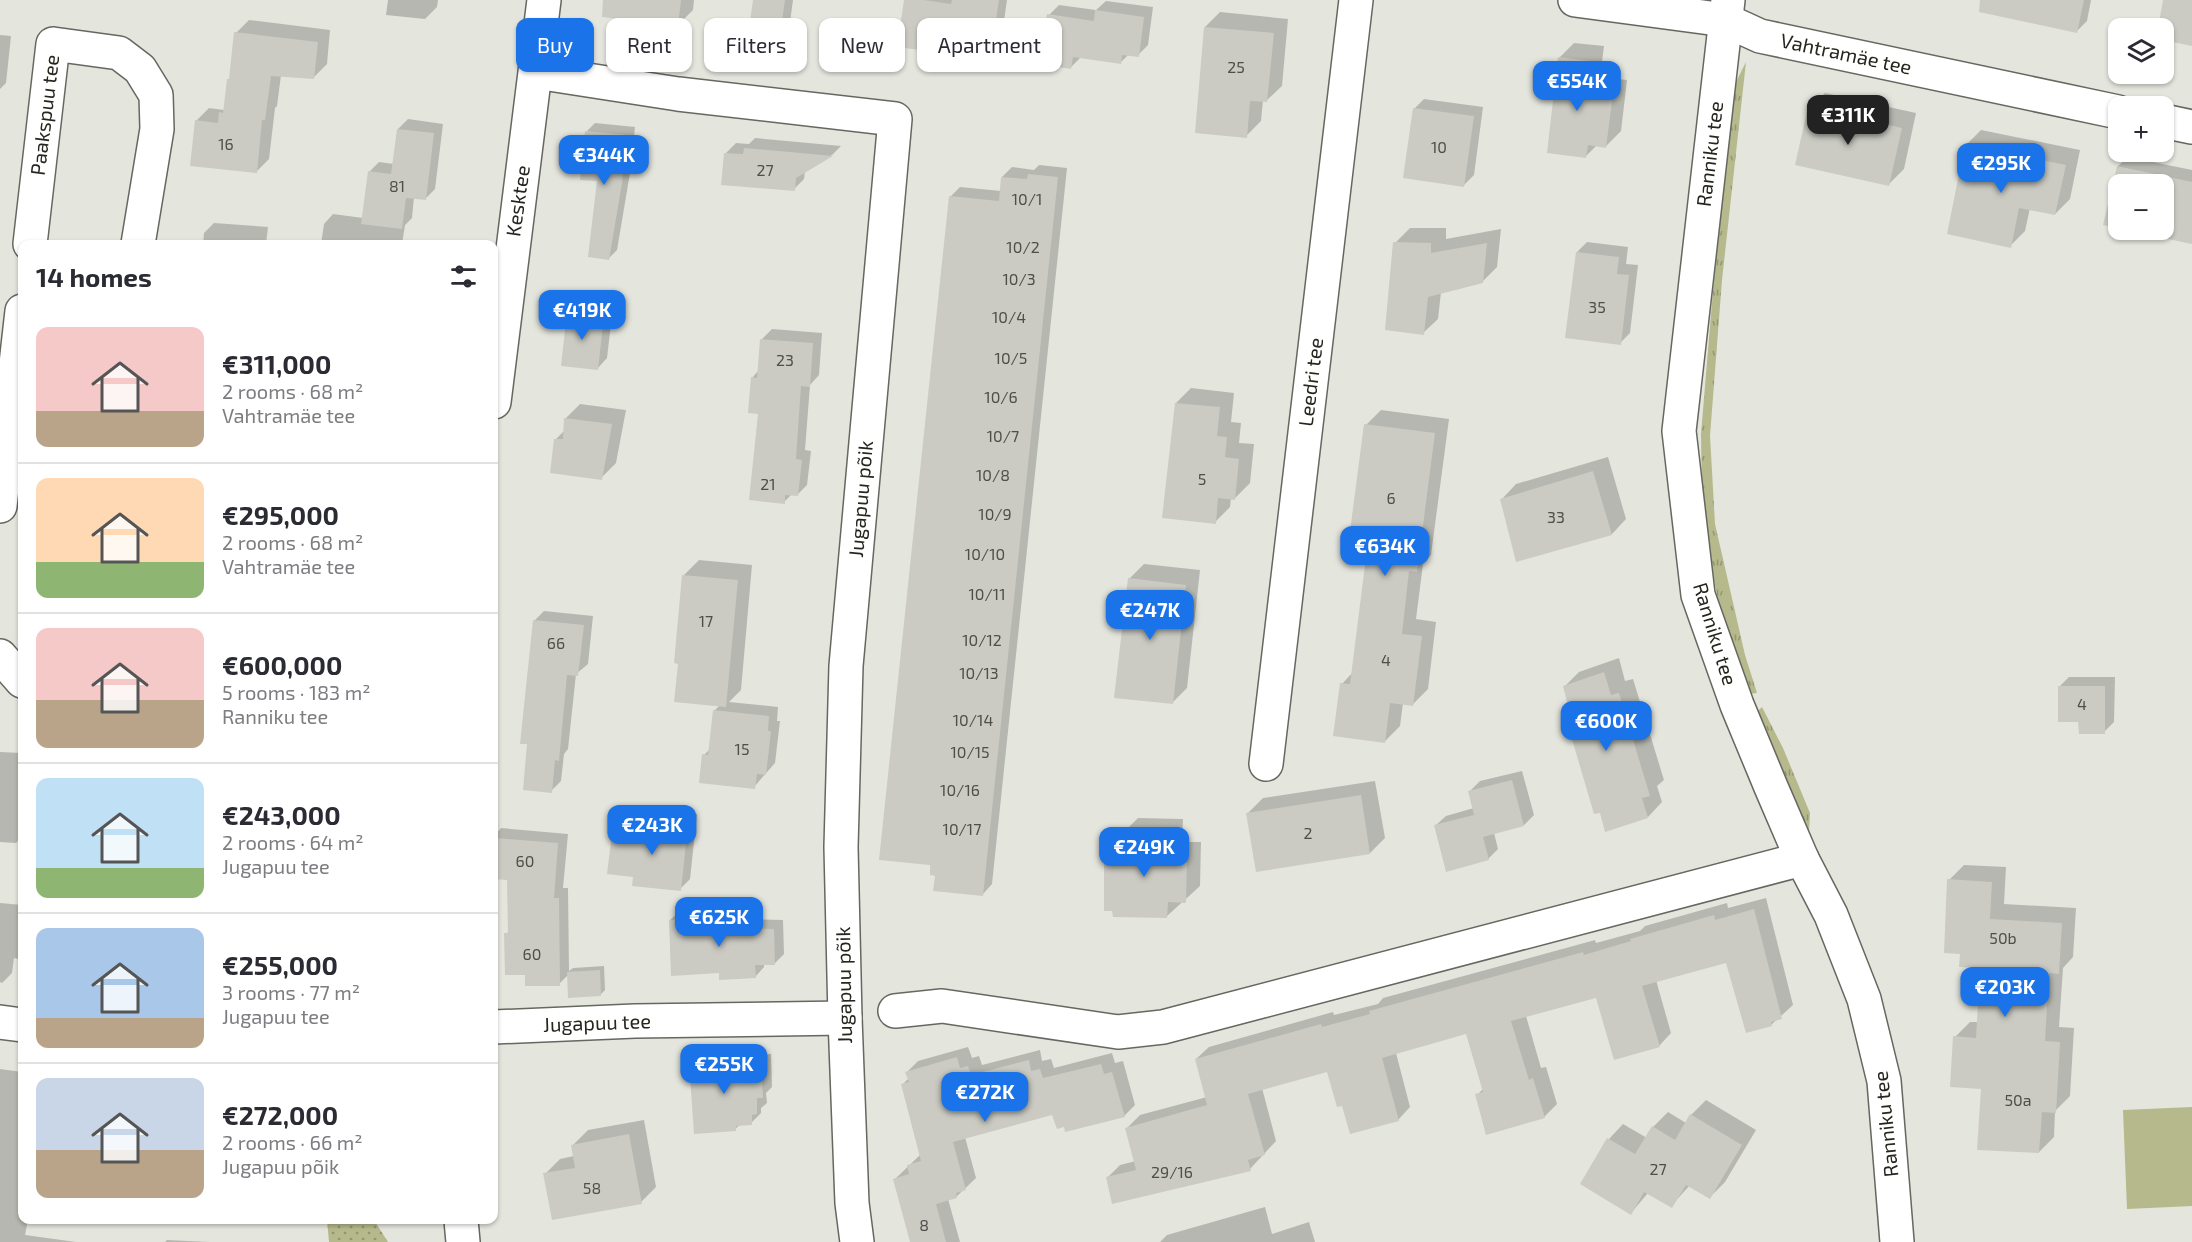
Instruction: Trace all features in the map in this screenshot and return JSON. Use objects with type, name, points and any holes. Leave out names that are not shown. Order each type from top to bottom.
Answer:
[{"type":"street","name":"Kesktee","points":[[542,18],[544,0]]},
{"type":"street","name":"Leedri tee","points":[[1266,764],[1356,0]]},
{"type":"street","name":"Vahtramäe tee","points":[[1575,0],[1727,10],[1760,36],[2108,110]]},
{"type":"street","name":"Ranniku tee","points":[[1727,10],[1679,431],[1698,595],[1737,705],[1802,859],[1831,915],[1864,999],[1884,1081],[1897,1242]]},
{"type":"street","name":"Paakspuu tee","points":[[30,240],[53,44],[119,53],[140,69],[156,95],[158,129],[139,240]]},
{"type":"street","name":"Kesktee","points":[[498,368],[536,72]]},
{"type":"street","name":"Jugapuu põik","points":[[536,72],[678,94],[895,119],[846,666],[841,847],[844,1018],[852,1203],[857,1242]]},
{"type":"street","points":[[2174,123],[2192,127]]},
{"type":"street","points":[[0,506],[18,346]]},
{"type":"street","points":[[0,656],[18,676]]},
{"type":"street","points":[[895,1011],[942,1006],[1118,1032],[1163,1027],[1802,859]]},
{"type":"street","name":"Jugapuu tee","points":[[498,1028],[635,1021],[844,1018]]},
{"type":"street","points":[[0,1022],[18,1024]]},
{"type":"street","points":[[461,1224],[463,1242]]},
{"type":"green space","points":[[1746,62],[1722,280],[1710,436],[1715,524],[1745,655],[1757,693],[1748,694],[1720,611],[1712,570],[1702,498],[1701,434],[1720,207],[1736,82]]},
{"type":"green space","points":[[1762,707],[1783,748],[1810,813],[1809,832],[1754,715]]},
{"type":"green space","points":[[2192,1107],[2192,1206],[2127,1209],[2123,1110]]},
{"type":"green space","points":[[327,1224],[377,1224],[388,1242],[329,1242]]},
{"type":"building","points":[[603,0],[681,0],[679,18],[602,17]]},
{"type":"building","points":[[753,0],[785,0],[782,18],[751,18]]},
{"type":"building","points":[[904,0],[951,4],[952,0],[999,0],[996,18],[917,18],[917,50],[905,48],[905,18],[901,18]]},
{"type":"building","points":[[1980,0],[2084,0],[2077,33],[1979,12]]},
{"type":"building","points":[[2163,0],[2192,0],[2192,46],[2174,42],[2174,18],[2160,18]]},
{"type":"building","points":[[1095,10],[1144,17],[1139,57],[1122,55],[1121,64],[1073,57],[1071,69],[1062,68],[1062,18],[1046,18],[1047,14],[1094,21]]},
{"type":"building","points":[[1204,27],[1274,33],[1267,102],[1250,101],[1247,138],[1195,133]]},
{"type":"building","points":[[234,32],[318,42],[314,79],[271,76],[265,120],[262,120],[257,173],[190,166],[195,120],[218,123],[219,112],[223,113]]},
{"type":"building","points":[[1558,57],[1590,61],[1586,91],[1613,94],[1606,148],[1588,145],[1586,158],[1547,153]]},
{"type":"building","points":[[1808,107],[1902,128],[1889,186],[1795,165]]},
{"type":"building","points":[[1413,108],[1474,116],[1464,187],[1403,178]]},
{"type":"building","points":[[397,129],[434,133],[426,200],[406,198],[402,229],[361,224],[368,171],[391,174]]},
{"type":"building","points":[[585,131],[627,135],[622,183],[609,260],[588,257],[597,181],[580,180]]},
{"type":"building","points":[[1965,144],[2066,165],[2055,215],[2019,208],[2011,248],[1947,234]]},
{"type":"building","points":[[744,148],[833,156],[796,178],[795,191],[721,185],[724,153],[743,154]]},
{"type":"building","points":[[2117,166],[2154,174],[2115,174]]},
{"type":"building","points":[[1028,174],[1058,177],[983,896],[933,891],[935,876],[930,875],[930,865],[879,860],[949,196],[999,201],[1001,177],[1027,179]]},
{"type":"building","points":[[2174,178],[2192,182],[2192,244],[2173,240]]},
{"type":"building","points":[[2108,204],[2108,226],[2103,225]]},
{"type":"building","points":[[1393,242],[1431,243],[1431,253],[1487,243],[1483,283],[1428,297],[1424,335],[1385,330]]},
{"type":"building","points":[[1576,252],[1619,257],[1617,274],[1629,275],[1621,345],[1565,338]]},
{"type":"building","points":[[567,312],[604,316],[598,370],[561,366]]},
{"type":"building","points":[[760,339],[813,343],[810,387],[801,386],[796,459],[802,460],[798,496],[785,495],[785,504],[749,500],[758,414],[748,413],[751,377],[757,378]]},
{"type":"building","points":[[1175,403],[1220,407],[1217,436],[1227,437],[1225,457],[1239,459],[1235,500],[1218,498],[1216,524],[1162,518]]},
{"type":"building","points":[[564,418],[612,424],[602,480],[550,473],[554,439],[563,439]]},
{"type":"building","points":[[1364,424],[1435,433],[1417,572],[1409,571],[1402,634],[1422,636],[1413,706],[1390,703],[1385,743],[1333,736],[1340,683],[1350,684],[1365,565],[1346,562]]},
{"type":"building","points":[[1593,471],[1612,535],[1516,562],[1500,499]]},
{"type":"building","points":[[682,575],[738,580],[726,707],[674,702],[678,664],[674,663]]},
{"type":"building","points":[[1128,578],[1186,585],[1173,704],[1114,698]]},
{"type":"building","points":[[533,620],[584,625],[578,676],[567,675],[559,761],[555,760],[552,793],[523,790],[527,744],[520,744]]},
{"type":"building","points":[[1604,672],[1611,695],[1619,693],[1650,796],[1642,798],[1648,818],[1605,832],[1600,813],[1594,814],[1564,712],[1569,710],[1563,686]]},
{"type":"building","points":[[2058,686],[2105,686],[2105,734],[2079,734],[2078,722],[2058,722]]},
{"type":"building","points":[[713,710],[769,716],[768,731],[771,731],[766,775],[757,774],[755,789],[699,783],[702,754],[708,755]]},
{"type":"building","points":[[1512,780],[1524,826],[1483,837],[1489,860],[1446,872],[1434,825],[1474,815],[1468,791]]},
{"type":"building","points":[[1361,795],[1370,854],[1256,872],[1246,813]]},
{"type":"building","points":[[637,819],[688,824],[681,891],[632,886],[633,877],[607,874],[611,841],[636,844]]},
{"type":"building","points":[[1122,833],[1169,833],[1168,856],[1187,856],[1186,903],[1168,902],[1167,918],[1113,917],[1112,911],[1104,911],[1104,856],[1122,856]]},
{"type":"building","points":[[498,838],[558,843],[554,898],[559,898],[560,986],[525,986],[525,975],[505,975],[504,933],[508,933],[507,880],[498,879]]},
{"type":"building","points":[[1947,879],[1992,882],[1990,919],[2062,923],[2059,974],[2049,973],[2045,1041],[2060,1042],[2056,1113],[2042,1112],[2039,1153],[1977,1150],[1981,1089],[1950,1087],[1953,1036],[1976,1038],[1980,968],[1959,967],[1960,954],[1944,953]]},
{"type":"building","points":[[1754,909],[1782,1019],[1771,1022],[1772,1026],[1746,1033],[1726,963],[1642,986],[1660,1047],[1614,1060],[1596,998],[1511,1021],[1529,1080],[1533,1078],[1545,1118],[1486,1135],[1475,1094],[1483,1092],[1466,1034],[1382,1058],[1399,1121],[1350,1134],[1342,1106],[1337,1107],[1327,1072],[1248,1094],[1265,1155],[1248,1160],[1251,1171],[1112,1204],[1106,1177],[1136,1170],[1125,1128],[1207,1105],[1195,1059],[1321,1024],[1322,1027],[1370,1014],[1369,1011],[1583,952],[1584,955],[1714,915],[1715,920]]},
{"type":"building","points":[[739,916],[739,928],[774,929],[775,965],[755,965],[756,978],[719,980],[719,973],[671,976],[669,920]]},
{"type":"building","points":[[600,970],[601,996],[568,998],[567,972]]},
{"type":"building","points":[[957,1057],[960,1068],[968,1066],[971,1075],[1029,1060],[1031,1071],[1040,1069],[1043,1078],[1101,1064],[1104,1074],[1112,1072],[1125,1117],[1065,1132],[1064,1127],[1057,1129],[1052,1115],[953,1142],[966,1190],[956,1193],[957,1198],[936,1204],[946,1242],[910,1242],[893,1179],[909,1174],[907,1165],[921,1161],[901,1084],[909,1082],[905,1072]]},
{"type":"building","points":[[735,1060],[735,1065],[761,1064],[763,1098],[757,1098],[757,1114],[752,1115],[752,1125],[736,1126],[736,1131],[694,1134],[689,1062]]},
{"type":"building","points":[[1690,1114],[1742,1145],[1710,1199],[1686,1185],[1672,1208],[1644,1192],[1631,1215],[1580,1184],[1607,1138],[1635,1154],[1652,1126],[1675,1140]]},
{"type":"building","points":[[629,1134],[642,1204],[552,1220],[543,1173],[575,1168],[571,1145]]}]
